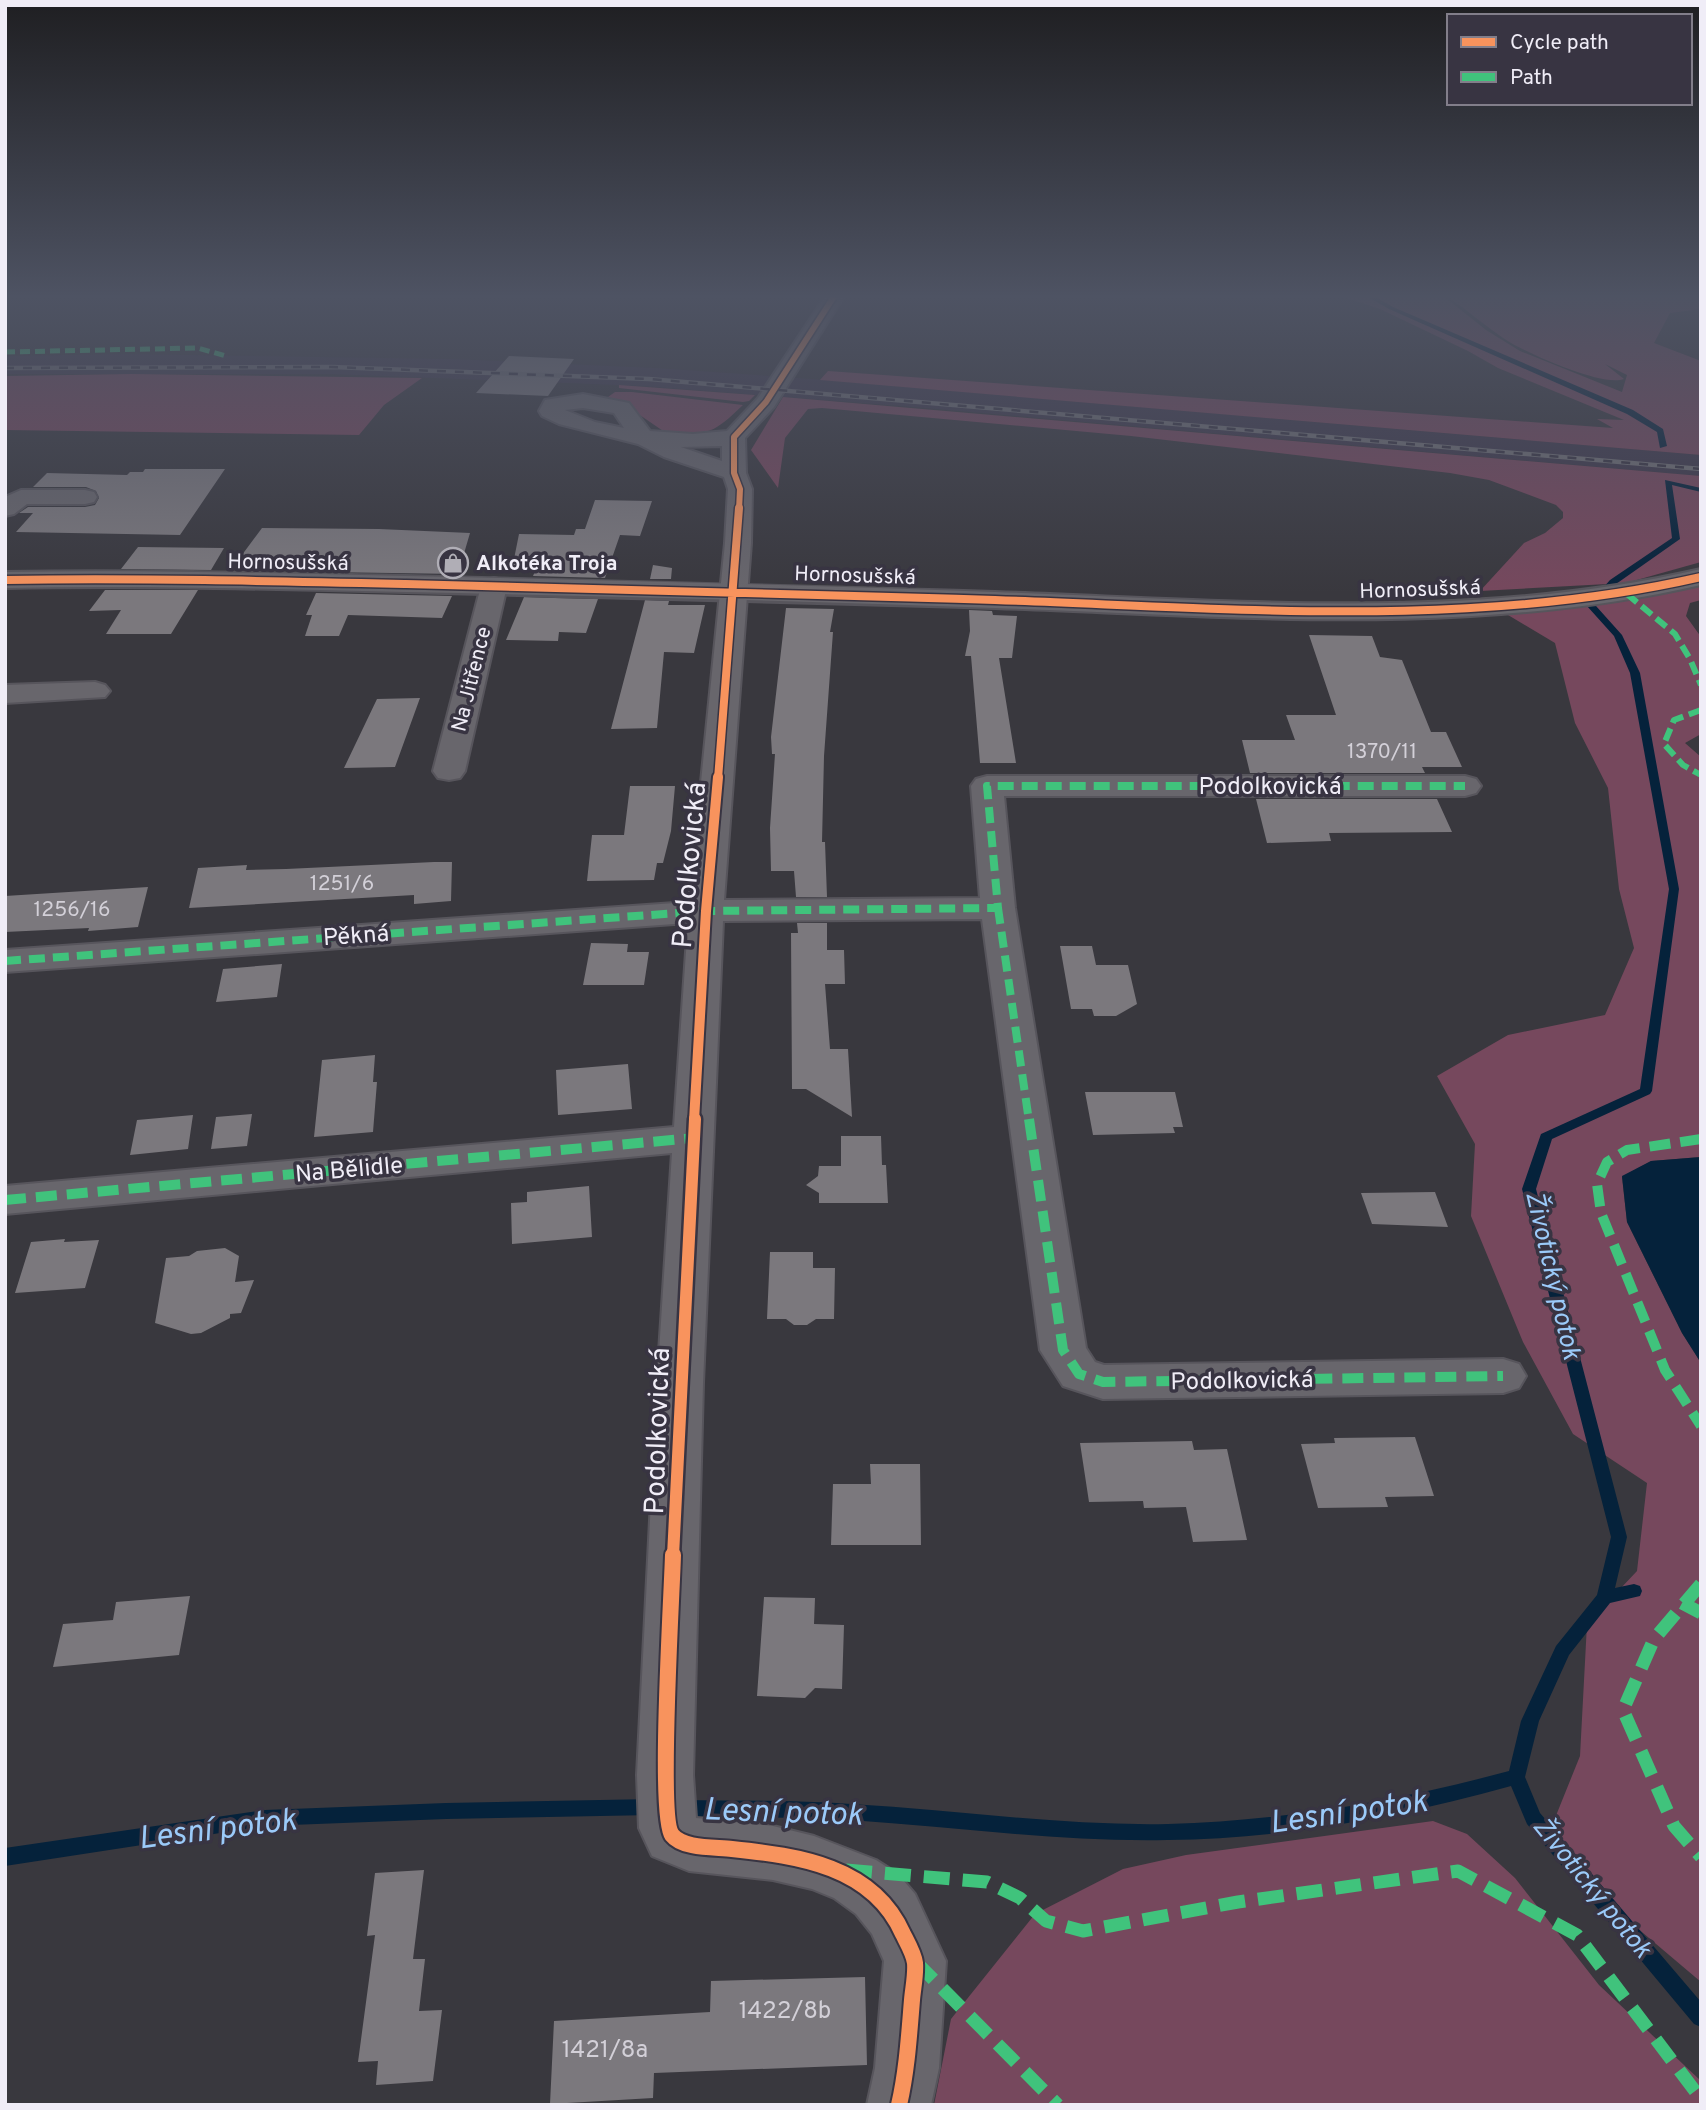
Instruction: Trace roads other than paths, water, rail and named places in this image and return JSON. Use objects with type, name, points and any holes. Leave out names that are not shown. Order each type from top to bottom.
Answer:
[{"type":"street","points":[[734,473],[672,452],[643,437],[716,442],[734,437],[770,396]]},
{"type":"street","name":"Podolkovická","points":[[734,437],[734,473],[740,489],[734,591],[706,911],[680,1383],[666,1802],[673,1837],[689,1844],[773,1853],[814,1863],[855,1878],[877,1894],[894,1914],[915,1961],[907,2068],[900,2105]]},
{"type":"street","points":[[5,509],[21,498],[85,498]]},
{"type":"street","name":"Hornosušská","points":[[5,580],[86,578],[734,591],[1282,610],[1446,609],[1565,601],[1624,595],[1701,578]]},
{"type":"street","name":"Na Jitřence","points":[[449,771],[494,586]]},
{"type":"street","points":[[5,694],[95,691]]},
{"type":"street","name":"Podolkovická","points":[[1465,786],[987,786],[998,908],[1063,1350],[1079,1374],[1103,1382],[1503,1376]]},
{"type":"street","name":"Podolkovická","points":[[706,911],[998,908]]},
{"type":"street","name":"Pěkná","points":[[5,961],[706,911]]},
{"type":"street","name":"Na Bělidle","points":[[5,1200],[694,1138]]},
{"type":"water","points":[[1701,1157],[1701,1363],[1682,1333],[1627,1222],[1622,1176],[1651,1161]]},
{"type":"waterway","name":"Životický potok","points":[[1594,396],[1630,412],[1660,431],[1663,446]]},
{"type":"waterway","name":"Životický potok","points":[[1605,1597],[1619,1537],[1529,1189],[1546,1137],[1646,1091],[1674,889],[1635,673],[1618,635],[1591,606],[1613,582],[1676,539],[1668,482],[1701,490]]},
{"type":"waterway","points":[[1605,1597],[1634,1591]]},
{"type":"waterway","name":"Životický potok","points":[[1516,1777],[1530,1721],[1562,1651],[1605,1597]]},
{"type":"waterway","name":"Lesní potok","points":[[681,1808],[851,1812],[1078,1830],[1169,1832],[1252,1827],[1329,1818],[1442,1796],[1516,1777]]},
{"type":"waterway","name":"Životický potok","points":[[1516,1777],[1533,1818],[1701,2017]]},
{"type":"waterway","name":"Lesní potok","points":[[5,1857],[265,1818],[653,1807]]},
{"type":"railway","points":[[853,396],[1701,469]]},
{"type":"place","name":"Alkotéka Troja","points":[[453,563]]}]
